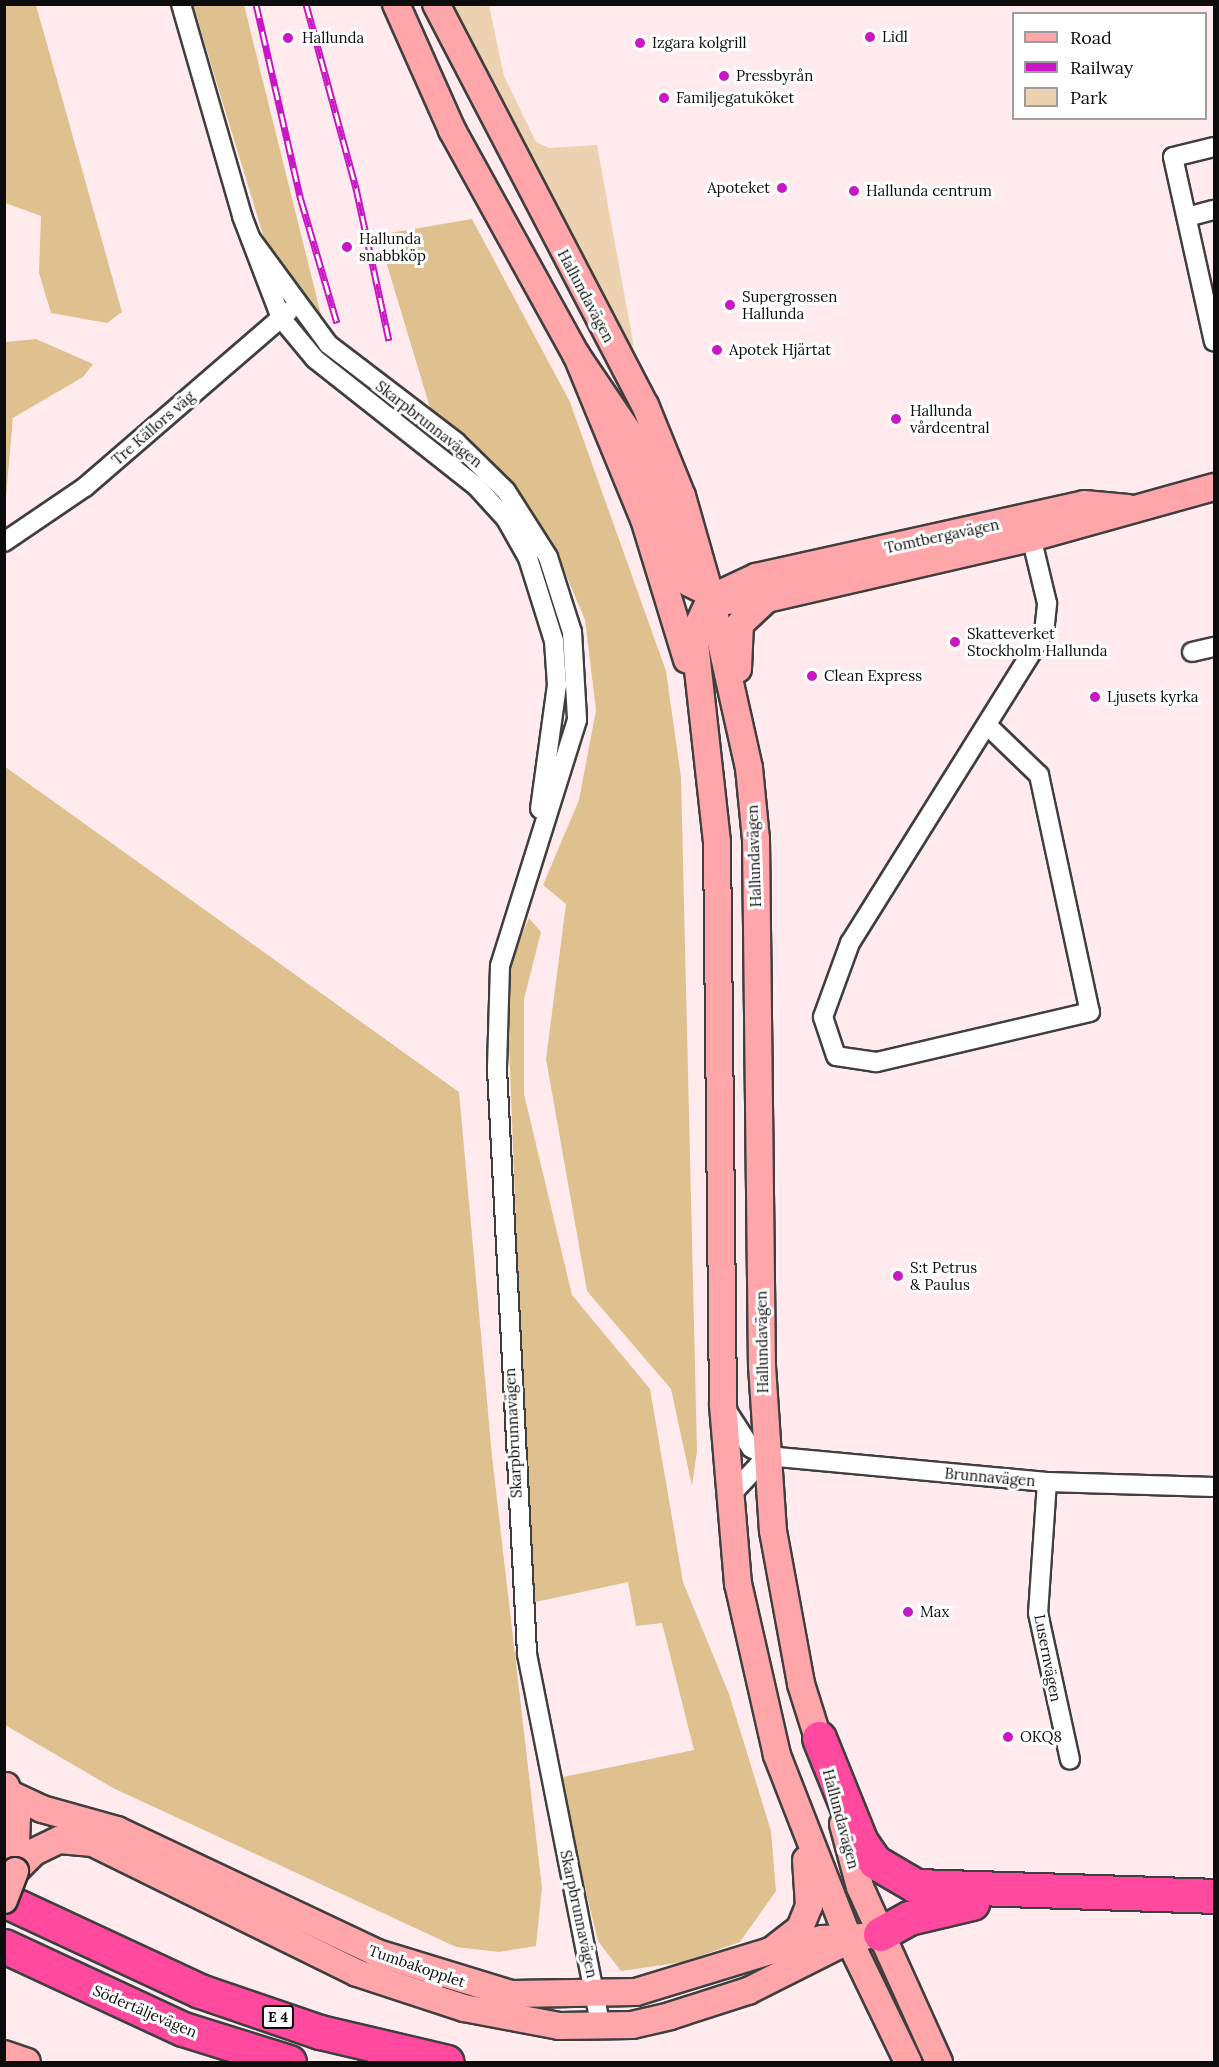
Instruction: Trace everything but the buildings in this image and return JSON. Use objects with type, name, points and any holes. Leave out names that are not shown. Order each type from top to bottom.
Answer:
[{"type":"highway","points":[[819,1738],[847,1817],[875,1862],[916,1886],[1014,1893],[1086,1888],[1215,1896]]},
{"type":"highway","name":"E 4","points":[[8,1890],[200,1991],[320,2032],[447,2062]]},
{"type":"highway","points":[[864,1937],[909,1918],[1014,1893]]},
{"type":"highway","name":"Södertäljevägen","points":[[4,1946],[183,2029],[290,2062]]},
{"type":"main road","name":"Hallundavägen","points":[[396,4],[452,130],[576,356],[638,446],[689,583],[711,598]]},
{"type":"main road","name":"Hallundavägen","points":[[436,4],[645,405],[682,496],[711,598],[749,768],[756,839],[767,1456],[784,1605],[860,1887],[870,1989],[908,2062]]},
{"type":"main road","name":"Hallundavägen","points":[[576,356],[644,519],[700,707]]},
{"type":"main road","name":"Tomtbergavägen","points":[[711,598],[1128,508],[1215,486]]},
{"type":"main road","name":"Tomtbergavägen","points":[[682,496],[715,565],[761,588]]},
{"type":"main road","points":[[749,768],[737,642],[761,588]]},
{"type":"main road","name":"Hallundavägen","points":[[711,598],[694,634],[700,707],[717,842],[723,1404],[729,1497],[748,1640],[779,1761],[864,1937],[920,2022],[939,2062]]},
{"type":"main road","points":[[770,1951],[800,1928],[810,1893],[779,1761]]},
{"type":"main road","points":[[7,1788],[18,1832],[8,1890]]},
{"type":"main road","name":"Tumbakopplet","points":[[7,1788],[42,1809],[117,1830],[327,1931],[431,1972],[511,1994],[597,1996],[681,1981],[770,1951],[822,1939],[864,1937]]},
{"type":"main road","name":"Tumbakopplet","points":[[8,1890],[34,1852],[59,1840],[93,1843],[357,1973],[517,2022],[632,2025],[748,1991],[837,1970],[870,1989]]},
{"type":"main road","name":"Tumbakopplet","points":[[748,1991],[864,1937]]},
{"type":"main road","points":[[4,2054],[27,2062]]},
{"type":"street","name":"Skarpbrunnavägen","points":[[181,4],[251,239],[281,318],[315,359],[476,486],[506,519],[528,558],[554,642],[557,685],[536,840]]},
{"type":"street","points":[[1215,147],[1173,157],[1215,342]]},
{"type":"street","points":[[1187,217],[1215,210]]},
{"type":"street","name":"Skarpbrunnavägen","points":[[251,239],[296,306],[352,365],[481,464],[530,524],[548,557],[572,632],[577,720],[568,760],[536,840],[500,966],[497,1069],[522,1609],[535,1713],[597,1996],[600,2024]]},
{"type":"street","name":"Tre Källors väg","points":[[4,543],[85,487],[296,306]]},
{"type":"street","points":[[987,725],[1039,775],[1090,1012],[876,1062],[836,1056],[823,1017],[850,943],[1044,633],[1047,603],[1029,528]]},
{"type":"street","points":[[1192,652],[1215,646]]},
{"type":"street","points":[[723,1404],[741,1437],[767,1456],[729,1497]]},
{"type":"street","name":"Brunnavägen","points":[[767,1456],[1047,1482],[1215,1487]]},
{"type":"street","name":"Lusernvägen","points":[[1047,1482],[1038,1612],[1070,1760]]},
{"type":"green space","points":[[451,5],[489,5],[504,76],[536,142],[549,148],[597,145],[634,347],[623,337]]},
{"type":"shaded area","points":[[4,5],[36,5],[122,312],[107,323],[51,313],[39,273],[41,216],[5,203]]},
{"type":"shaded area","points":[[193,5],[244,5],[323,323],[264,238]]},
{"type":"shaded area","points":[[472,219],[570,402],[666,671],[681,777],[697,1451],[692,1486],[671,1389],[587,1291],[546,1059],[566,904],[543,885],[579,800],[596,710],[585,620],[561,563],[522,495],[487,456],[431,411],[378,235]]},
{"type":"shaded area","points":[[36,339],[93,364],[83,377],[13,418],[5,507],[5,342]]},
{"type":"shaded area","points":[[4,766],[459,1092],[492,1456],[542,1888],[536,1946],[499,1952],[456,1947],[113,1788],[5,1725]]},
{"type":"shaded area","points":[[529,918],[541,932],[524,999],[524,1094],[572,1295],[650,1389],[683,1582],[729,1694],[771,1831],[776,1891],[740,1942],[683,1962],[621,1971],[598,1941],[558,1778],[694,1750],[662,1623],[636,1626],[628,1582],[531,1603],[506,969]]},
{"type":"railway","points":[[256,4],[301,200],[337,323]]},
{"type":"railway","points":[[306,4],[356,188],[389,340]]},
{"type":"place","name":"Lidl","points":[[870,37]]},
{"type":"place","name":"Hallunda","points":[[288,38]]},
{"type":"place","name":"Izgara kolgrill","points":[[640,43]]},
{"type":"place","name":"Pressbyrån","points":[[724,76]]},
{"type":"place","name":"Familjegatuköket","points":[[664,98]]},
{"type":"place","name":"Apoteket","points":[[782,188]]},
{"type":"place","name":"Hallunda centrum","points":[[854,191]]},
{"type":"place","name":"Hallunda snabbköp","points":[[347,247]]},
{"type":"place","name":"Supergrossen Hallunda","points":[[730,305]]},
{"type":"place","name":"Apotek Hjärtat","points":[[717,350]]},
{"type":"place","name":"Hallunda vårdcentral","points":[[896,419]]},
{"type":"place","name":"Skatteverket Stockholm Hallunda","points":[[955,642]]},
{"type":"place","name":"Clean Express","points":[[812,676]]},
{"type":"place","name":"Ljusets kyrka","points":[[1095,697]]},
{"type":"place","name":"S:t Petrus & Paulus","points":[[898,1276]]},
{"type":"place","name":"Max","points":[[908,1612]]},
{"type":"place","name":"OKQ8","points":[[1008,1737]]}]
